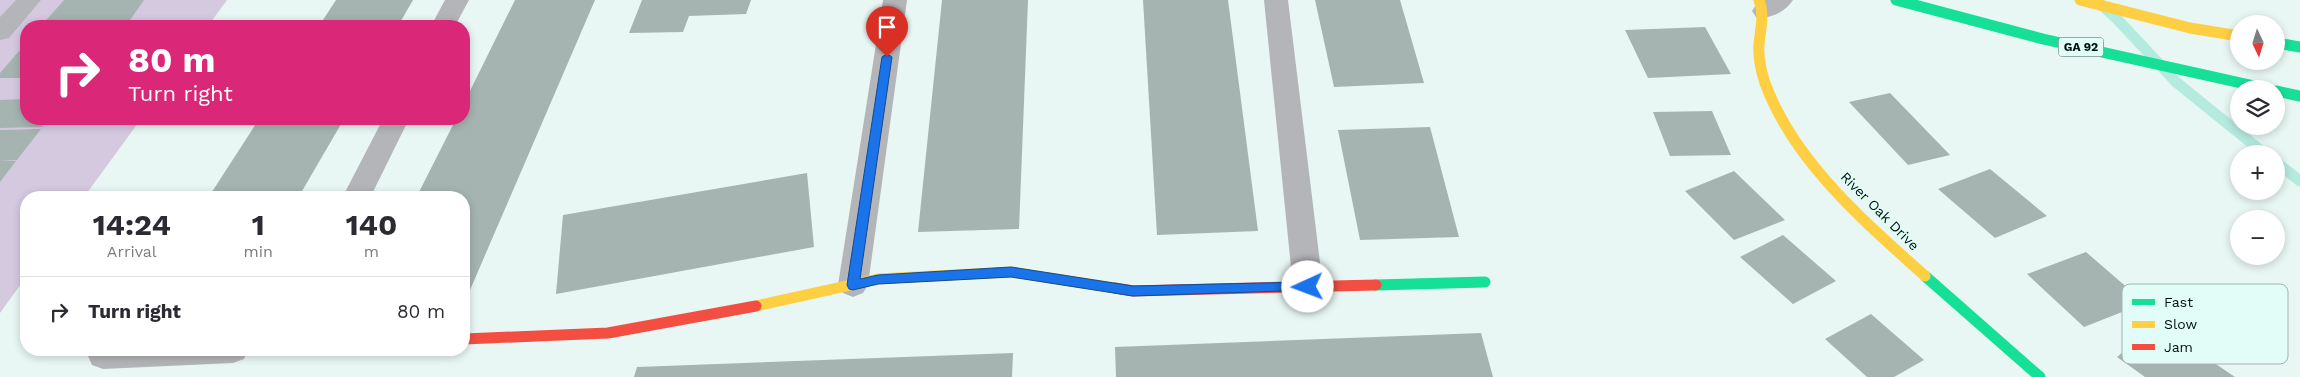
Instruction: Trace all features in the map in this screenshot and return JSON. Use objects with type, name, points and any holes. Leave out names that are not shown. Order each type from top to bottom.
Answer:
[{"type":"street","points":[[0,32],[29,0]]},
{"type":"street","points":[[446,20],[457,0]]},
{"type":"street","points":[[853,285],[895,0]]},
{"type":"street","points":[[1276,0],[1308,287]]},
{"type":"street","name":"GA 92","points":[[1896,0],[2043,39],[2230,81]]},
{"type":"street","points":[[2080,0],[2190,28],[2230,35]]},
{"type":"street","name":"River Oak Drive","points":[[1768,4],[1759,46],[1767,88],[1795,140],[1846,203],[1936,288],[2002,341],[2040,377]]},
{"type":"street","points":[[2285,44],[2300,47]]},
{"type":"street","points":[[2285,92],[2300,96]]},
{"type":"street","points":[[360,191],[393,125]]},
{"type":"street","points":[[470,339],[608,333],[739,310],[878,280],[1011,272],[1133,291],[1485,282]]},
{"type":"shaded area","points":[[0,0],[227,0],[212,20],[20,20],[20,125],[137,125],[88,191],[20,191],[20,285],[0,313]]},
{"type":"building","points":[[64,0],[144,0],[130,20],[46,20]]},
{"type":"building","points":[[336,0],[413,0],[401,20],[323,20]]},
{"type":"building","points":[[515,0],[595,0],[470,290],[470,191],[420,191],[453,125],[470,125],[470,91]]},
{"type":"building","points":[[642,0],[751,0],[746,14],[689,16],[683,32],[629,33]]},
{"type":"building","points":[[942,0],[1028,0],[1019,229],[918,232]]},
{"type":"building","points":[[1143,0],[1228,0],[1258,231],[1157,235]]},
{"type":"building","points":[[1315,0],[1400,0],[1424,83],[1334,87]]},
{"type":"building","points":[[1705,27],[1731,74],[1648,78],[1625,30]]},
{"type":"building","points":[[20,51],[20,78],[0,78],[0,73]]},
{"type":"building","points":[[1890,93],[1950,155],[1908,165],[1849,102]]},
{"type":"building","points":[[20,99],[20,125],[44,125],[42,127],[0,128],[0,100]]},
{"type":"building","points":[[1712,111],[1731,155],[1670,156],[1653,112]]},
{"type":"building","points":[[255,125],[341,125],[302,191],[213,191]]},
{"type":"building","points":[[1430,127],[1459,237],[1360,240],[1338,130]]},
{"type":"building","points":[[41,129],[17,160],[0,161],[0,130]]},
{"type":"building","points":[[0,161],[16,161],[0,182]]},
{"type":"building","points":[[1990,169],[2047,216],[1995,238],[1938,189]]},
{"type":"building","points":[[1734,171],[1785,220],[1734,240],[1685,191]]},
{"type":"building","points":[[807,173],[814,247],[556,294],[563,215]]},
{"type":"building","points":[[1783,235],[1836,281],[1793,304],[1740,257]]},
{"type":"building","points":[[2086,252],[2123,284],[2122,312],[2084,327],[2027,274]]},
{"type":"building","points":[[1871,314],[1924,360],[1894,377],[1867,377],[1825,339]]},
{"type":"building","points":[[1481,333],[1493,377],[1116,377],[1115,347]]},
{"type":"building","points":[[1013,353],[1012,377],[634,377],[637,367]]},
{"type":"building","points":[[2122,353],[2122,361],[2117,357]]},
{"type":"building","points":[[2127,364],[2216,364],[2235,377],[2145,377]]},
{"type":"waterway","points":[[2096,0],[2117,19],[2176,82],[2254,145]]},
{"type":"waterway","points":[[2285,169],[2300,181]]},
{"type":"traffic: fast","points":[[1896,0],[2043,39],[2230,81]]},
{"type":"traffic: fast","points":[[2285,44],[2300,47]]},
{"type":"traffic: fast","points":[[2285,93],[2300,96]]},
{"type":"traffic: fast","points":[[1925,276],[2040,377]]},
{"type":"traffic: fast","points":[[1376,285],[1485,282]]},
{"type":"traffic: slow","points":[[1759,0],[1762,11],[1759,49],[1765,82],[1777,109],[1793,136],[1833,188],[1879,235],[1925,276]]},
{"type":"traffic: slow","points":[[2080,0],[2190,28],[2230,35]]},
{"type":"traffic: slow","points":[[756,306],[878,279],[1011,272],[1115,288]]},
{"type":"traffic: jam","points":[[1115,288],[1133,291],[1376,285]]},
{"type":"traffic: jam","points":[[470,339],[608,333],[756,306]]},
{"type":"route","points":[[887,57],[853,285],[878,280],[1011,272],[1133,291],[1308,287]]}]
